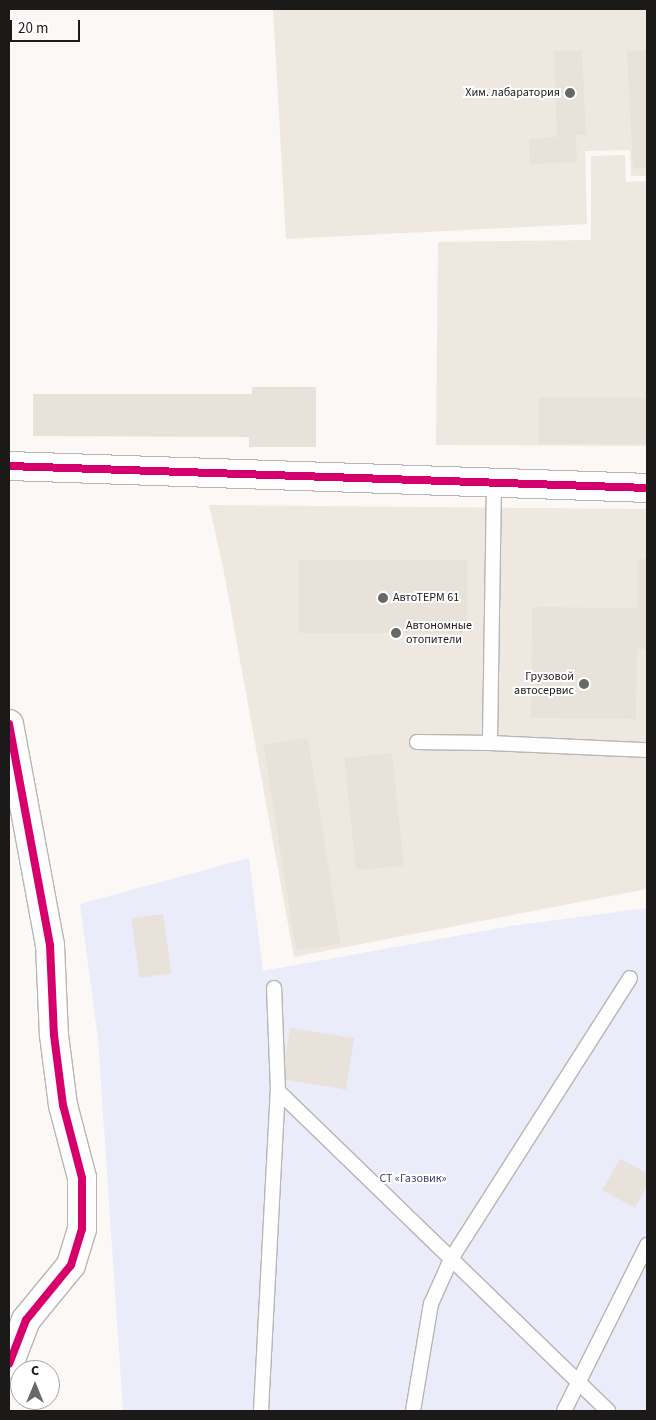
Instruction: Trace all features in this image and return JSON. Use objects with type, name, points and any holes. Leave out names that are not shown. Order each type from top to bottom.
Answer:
[{"type":"street","points":[[9,466],[647,488]]},
{"type":"street","points":[[9,724],[50,945],[54,1035],[63,1105],[82,1178],[82,1229],[71,1266],[26,1320],[9,1364]]},
{"type":"lane","points":[[490,744],[494,484]]},
{"type":"lane","points":[[417,742],[647,750]]},
{"type":"lane","points":[[413,1411],[431,1304],[451,1259],[630,978]]},
{"type":"lane","points":[[262,1411],[278,1092],[274,988]]},
{"type":"lane","points":[[278,1092],[578,1379],[608,1411]]},
{"type":"lane","points":[[564,1411],[578,1379],[647,1245]]},
{"type":"shaded area","points":[[273,9],[647,9],[647,176],[631,176],[630,150],[585,151],[587,224],[286,239]]},
{"type":"shaded area","points":[[625,155],[626,182],[647,181],[647,446],[436,445],[438,242],[591,240],[591,156]]},
{"type":"shaded area","points":[[209,505],[647,509],[647,889],[294,957],[223,567]]},
{"type":"green space","name":"СТ «Газовик»","points":[[249,858],[263,971],[511,926],[647,908],[647,1411],[123,1411],[98,1038],[80,904]]},
{"type":"building","name":"Хим. лабаратория","points":[[582,50],[586,135],[576,135],[577,162],[530,164],[529,139],[557,137],[554,51]]},
{"type":"building","points":[[647,50],[647,168],[633,169],[627,51]]},
{"type":"building","points":[[252,387],[316,387],[316,447],[249,447],[249,437],[33,436],[33,394],[252,394]]},
{"type":"building","points":[[539,398],[647,398],[647,444],[539,444]]},
{"type":"building","name":"Грузовой автосервис","points":[[638,559],[647,559],[647,649],[637,649],[636,719],[531,718],[532,607],[637,608]]},
{"type":"building","name":"АвтоТЕРМ 61","points":[[299,560],[467,560],[467,633],[299,633]]},
{"type":"building","points":[[308,738],[341,943],[296,950],[264,745]]},
{"type":"building","points":[[392,753],[404,865],[356,870],[344,758]]},
{"type":"building","points":[[163,914],[171,973],[140,978],[131,918]]},
{"type":"building","points":[[290,1028],[354,1038],[346,1090],[282,1079]]},
{"type":"building","points":[[620,1159],[647,1173],[647,1186],[635,1208],[602,1190]]},
{"type":"cycle path","points":[[9,466],[647,488]]},
{"type":"cycle path","points":[[9,724],[50,945],[54,1035],[63,1105],[82,1178],[82,1229],[71,1265],[26,1320],[9,1364]]},
{"type":"place","name":"Хим. лабаратория","points":[[570,93]]},
{"type":"place","name":"АвтоТЕРМ 61","points":[[383,598]]},
{"type":"place","name":"Автономные отопители","points":[[396,633]]},
{"type":"place","name":"Грузовой автосервис","points":[[584,684]]}]
